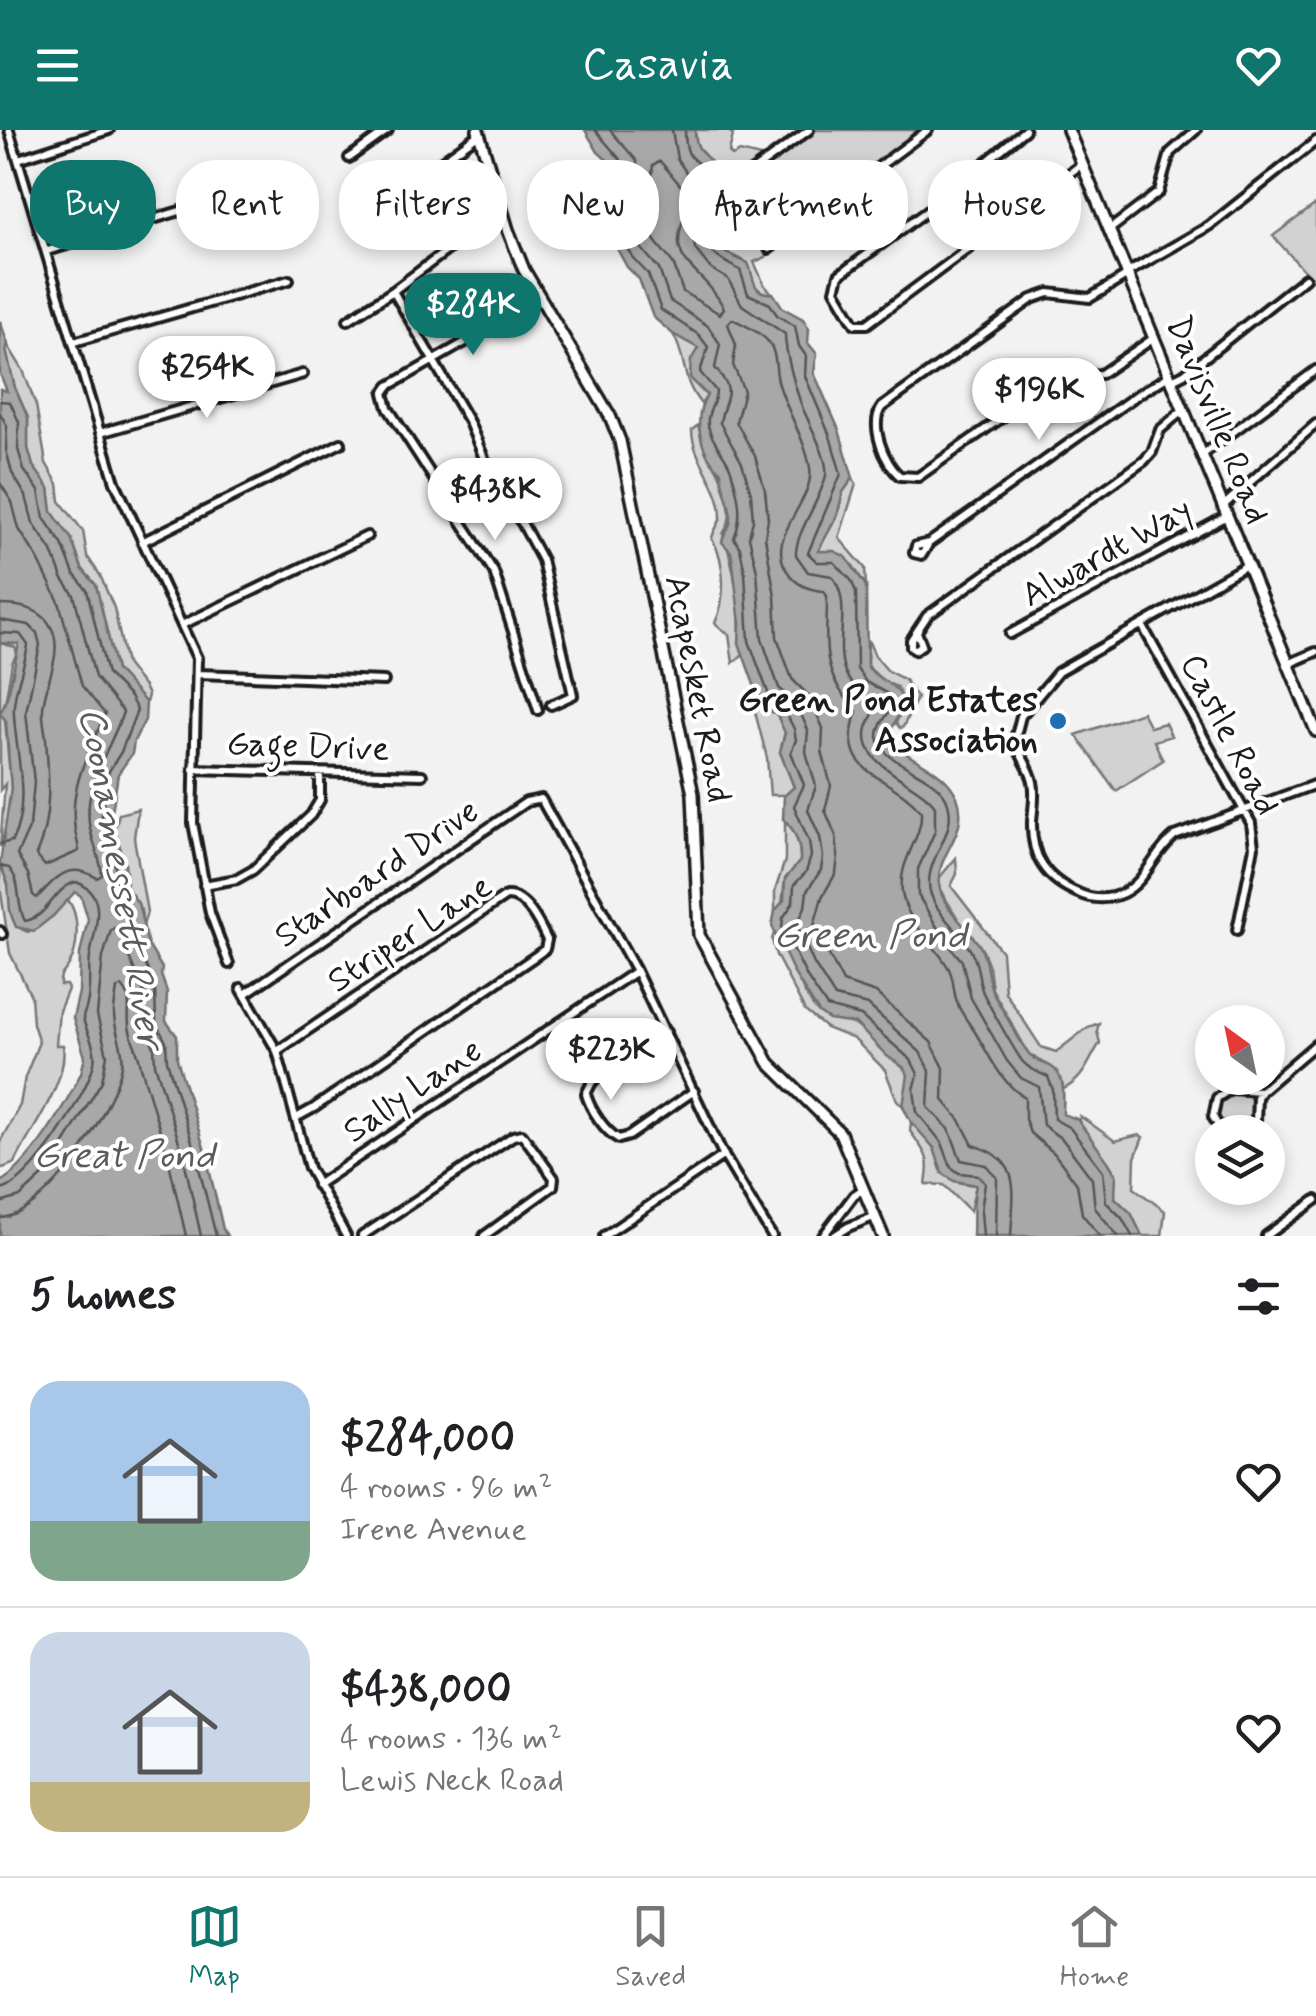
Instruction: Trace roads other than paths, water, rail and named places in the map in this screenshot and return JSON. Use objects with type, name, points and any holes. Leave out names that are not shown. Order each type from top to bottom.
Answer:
[{"type":"main road","name":"Davisville Road","points":[[1068,130],[1316,732]]},
{"type":"main road","name":"Acapesket Road","points":[[479,132],[487,160]]},
{"type":"main road","name":"Acapesket Road","points":[[507,224],[540,299],[613,422],[620,441],[693,794],[700,935],[763,1055],[840,1133],[884,1236]]},
{"type":"street","points":[[9,130],[115,482],[198,658],[193,824],[204,884],[229,964]]},
{"type":"street","points":[[18,158],[109,130]]},
{"type":"street","points":[[349,158],[388,130]]},
{"type":"street","points":[[768,160],[810,130]]},
{"type":"street","points":[[888,160],[928,130]]},
{"type":"street","points":[[1025,130],[926,211],[838,275],[834,290],[854,324],[867,324],[1082,164]]},
{"type":"street","points":[[1110,230],[1158,192],[1170,152],[1196,130]]},
{"type":"street","points":[[442,160],[479,132]]},
{"type":"street","points":[[1154,338],[1101,374],[1052,382],[918,478],[900,476],[890,467],[876,426],[876,415],[882,407],[1032,299],[1049,293],[1090,298],[1204,230],[1316,141]]},
{"type":"street","points":[[46,251],[176,212]]},
{"type":"street","points":[[348,320],[449,250]]},
{"type":"street","points":[[929,543],[1138,395],[1184,374],[1305,278]]},
{"type":"street","points":[[74,342],[288,280]]},
{"type":"street","points":[[393,292],[476,436],[493,484],[533,540],[548,573],[573,695],[551,705]]},
{"type":"street","points":[[538,710],[519,660],[496,577],[388,408],[384,393],[389,386],[540,299]]},
{"type":"street","points":[[1202,455],[1316,370]]},
{"type":"street","points":[[100,433],[303,374]]},
{"type":"street","points":[[917,632],[927,616],[1144,461],[1160,430],[1183,410]]},
{"type":"street","name":"Alwardt Way","points":[[1010,634],[1225,511],[1316,424]]},
{"type":"street","points":[[142,542],[342,443]]},
{"type":"street","points":[[184,624],[367,536]]},
{"type":"street","points":[[1248,566],[1058,672],[1021,716],[1015,739],[1034,783],[1032,821],[1039,864],[1060,885],[1083,896],[1110,898],[1137,883],[1175,836],[1316,784]]},
{"type":"street","name":"Castle Road","points":[[1142,625],[1254,835],[1236,930]]},
{"type":"street","points":[[1288,664],[1316,652]]},
{"type":"street","points":[[198,674],[384,681]]},
{"type":"street","name":"Gage Drive","points":[[193,769],[422,776]]},
{"type":"street","points":[[204,884],[237,878],[253,870],[312,815],[320,800],[320,772]]},
{"type":"street","name":"Starboard Drive","points":[[277,1051],[243,991],[526,802],[538,799],[552,817],[636,971]]},
{"type":"street","name":"Striper Lane","points":[[277,1051],[506,896],[521,899],[546,935],[547,945],[538,955],[296,1118]]},
{"type":"street","points":[[636,971],[724,1155],[772,1236]]},
{"type":"street","name":"Sally Lane","points":[[317,1185],[636,971]]},
{"type":"street","points":[[666,1032],[592,1082],[586,1094],[588,1102],[611,1135],[619,1140],[694,1091]]},
{"type":"street","points":[[1285,1070],[1316,1044]]},
{"type":"street","points":[[277,1051],[317,1185],[346,1236]]},
{"type":"street","points":[[362,1236],[513,1136],[525,1136],[554,1178],[553,1186],[484,1236]]},
{"type":"street","points":[[604,1236],[724,1155]]},
{"type":"street","points":[[823,1236],[863,1189]]},
{"type":"street","points":[[1266,1236],[1316,1200]]},
{"type":"street","points":[[834,1236],[848,1226],[876,1216]]},
{"type":"water","name":"Green Pond","points":[[585,130],[695,130],[699,149],[709,160],[679,160],[679,250],[724,250],[748,263],[757,288],[773,293],[783,308],[803,319],[809,329],[808,343],[817,354],[814,373],[839,430],[853,478],[818,551],[834,551],[846,557],[866,586],[867,666],[897,690],[904,703],[888,737],[943,778],[957,797],[960,821],[939,873],[941,892],[980,946],[992,991],[1022,1043],[1032,1057],[1059,1075],[1063,1114],[1077,1119],[1109,1163],[1116,1175],[1115,1198],[1131,1213],[1142,1236],[973,1236],[976,1185],[954,1181],[942,1173],[934,1148],[911,1122],[903,1106],[908,1075],[903,1067],[856,1024],[829,1020],[819,1013],[795,975],[772,926],[775,911],[784,900],[785,879],[800,861],[796,838],[783,819],[784,796],[794,787],[780,752],[785,733],[777,715],[762,707],[739,643],[731,552],[722,542],[731,513],[721,472],[703,446],[699,425],[707,395],[690,378],[691,360],[698,348],[653,317],[639,279],[618,250],[659,250],[659,160],[607,160]]},
{"type":"water","name":"Great Pond","points":[[0,321],[15,388],[28,418],[28,448],[33,466],[49,488],[52,512],[71,538],[82,569],[96,585],[116,670],[146,703],[145,720],[132,754],[118,774],[111,818],[125,863],[127,888],[138,903],[148,945],[162,968],[167,992],[166,1021],[177,1036],[177,1059],[227,1236],[0,1236],[0,1182],[35,1149],[81,1073],[85,1057],[73,1018],[88,919],[81,896],[75,892],[34,931],[16,927],[0,863],[11,788],[6,721],[0,713],[19,644],[0,643],[0,389],[7,391],[0,374]]},
{"type":"place","name":"Green Pond Estates Association","points":[[1058,721]]},
{"type":"water label","name":"Coonamessett River","points":[[120,878]]}]
